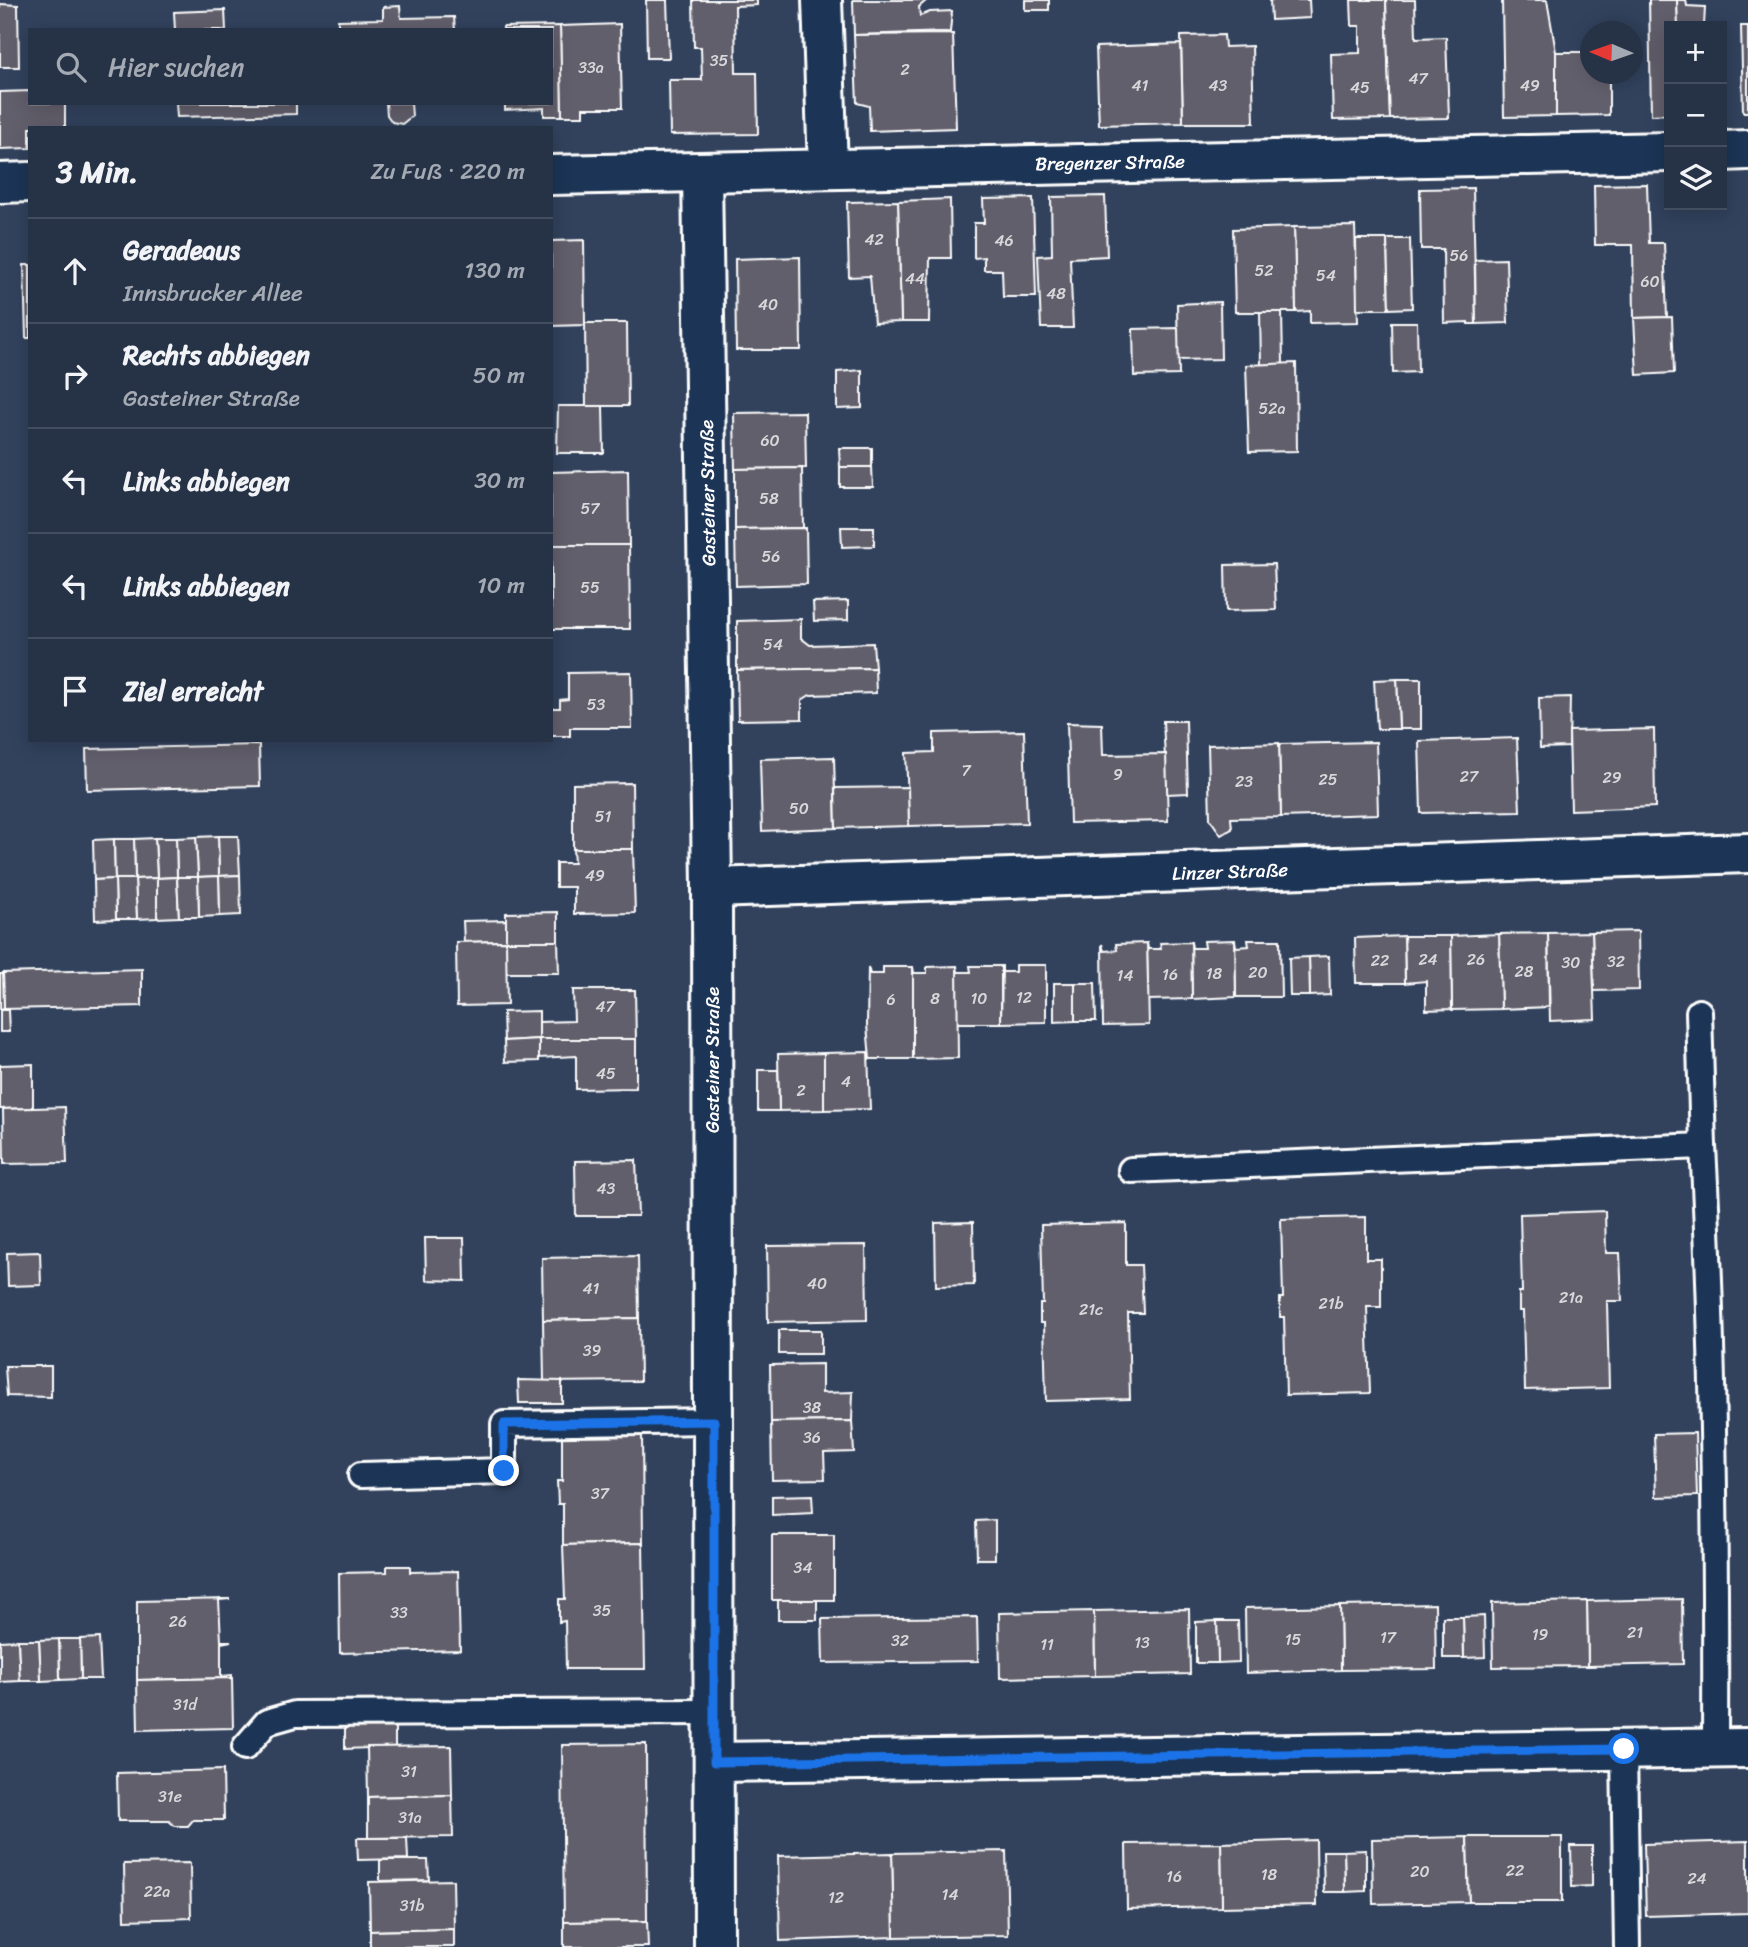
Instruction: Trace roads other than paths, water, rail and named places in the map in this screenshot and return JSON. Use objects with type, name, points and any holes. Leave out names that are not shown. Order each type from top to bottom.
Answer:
[{"type":"street","points":[[822,0],[828,169]]},
{"type":"street","points":[[1727,150],[1748,150]]},
{"type":"street","name":"Bregenzer Straße","points":[[553,175],[1664,152]]},
{"type":"street","name":"Gasteiner Straße","points":[[702,172],[712,888],[714,1947]]},
{"type":"street","points":[[0,183],[28,182]]},
{"type":"street","name":"Linzer Straße","points":[[712,888],[1748,853]]},
{"type":"street","points":[[714,1762],[1732,1748]]},
{"type":"lane","points":[[1699,1012],[1716,1508],[1732,1748]]},
{"type":"lane","points":[[1131,1170],[1703,1146]]},
{"type":"lane","points":[[361,1475],[504,1471],[504,1424],[714,1421]]},
{"type":"lane","points":[[246,1747],[267,1722],[295,1714],[714,1712]]},
{"type":"lane","points":[[1624,1749],[1627,1947]]}]
